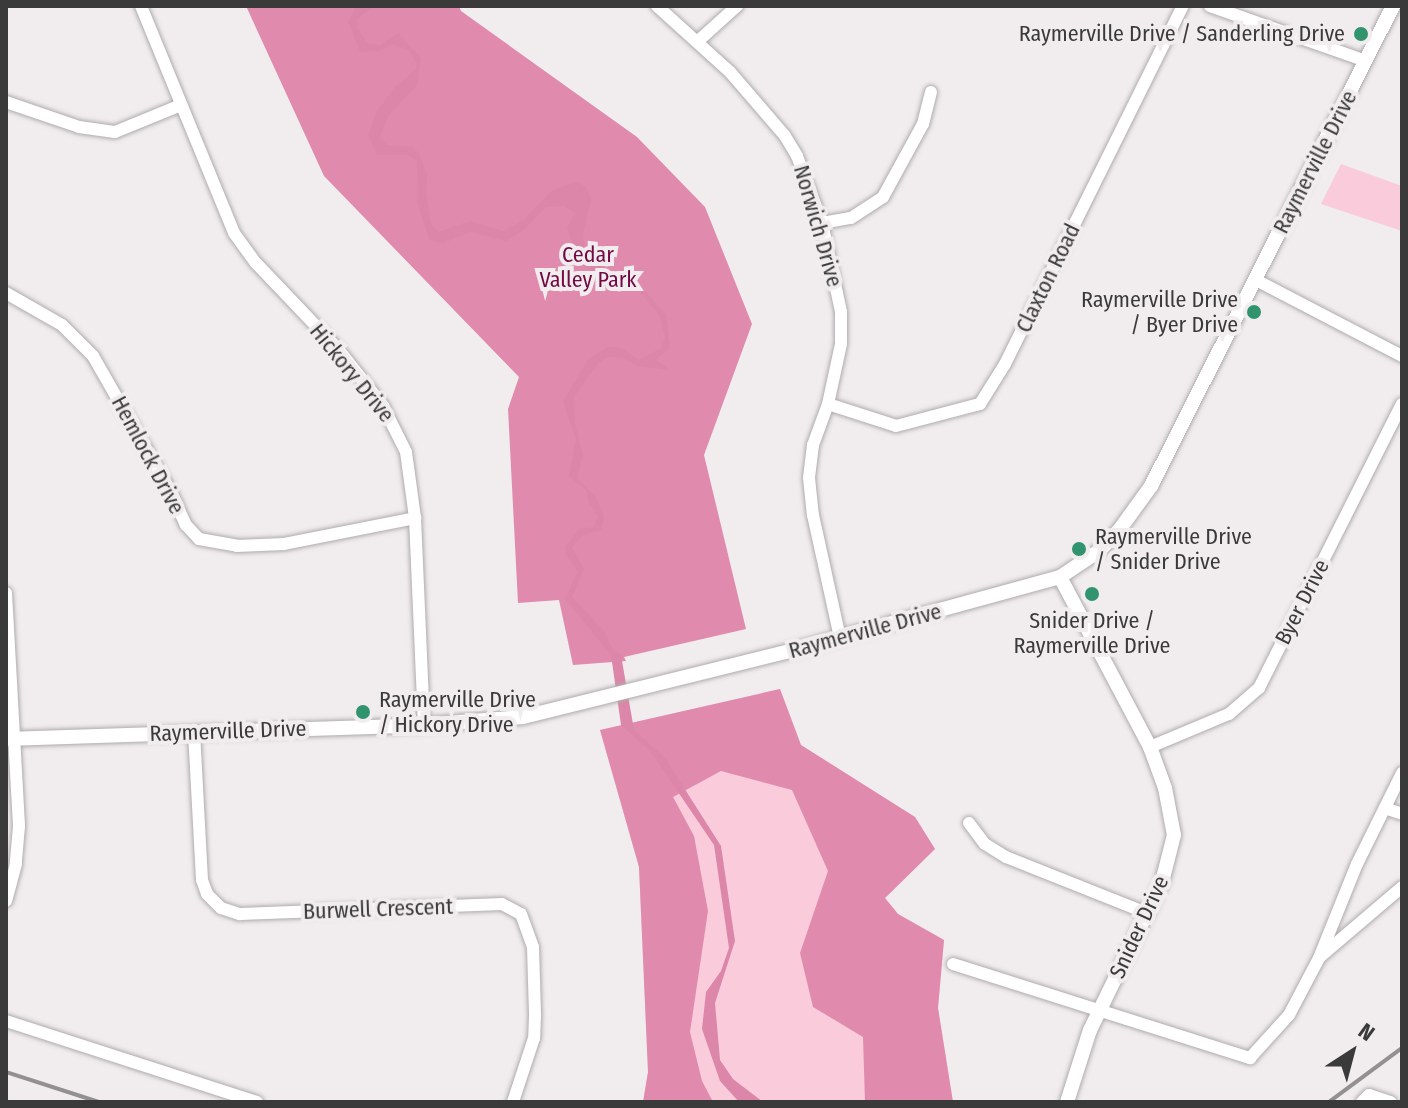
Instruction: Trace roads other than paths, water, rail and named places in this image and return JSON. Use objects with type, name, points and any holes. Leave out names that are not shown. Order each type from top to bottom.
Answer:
[{"type":"street","name":"Hickory Drive","points":[[141,6],[225,216],[243,248],[338,349],[395,425],[406,452],[415,518],[424,725]]},
{"type":"street","name":"Norwich Drive","points":[[657,6],[730,72],[785,136],[797,156],[822,223],[841,312],[841,344],[828,404],[813,445],[809,478],[813,515],[840,638]]},
{"type":"street","points":[[697,42],[737,6]]},
{"type":"street","name":"Claxton Road","points":[[828,404],[896,426],[980,404],[1005,364],[1183,6]]},
{"type":"street","points":[[1210,6],[1366,61]]},
{"type":"street","name":"Raymerville Drive","points":[[9,739],[424,725],[523,717],[840,638],[1060,577],[1099,551],[1136,509],[1256,280],[1393,6]]},
{"type":"street","points":[[822,223],[851,218],[883,197],[923,124],[931,92]]},
{"type":"street","points":[[6,102],[79,127],[115,132],[181,105]]},
{"type":"street","points":[[1256,280],[1402,356]]},
{"type":"street","name":"Hemlock Drive","points":[[6,293],[62,325],[93,356],[172,494],[186,525],[199,539],[237,546],[284,544],[415,518]]},
{"type":"street","name":"Byer Drive","points":[[1150,747],[1229,714],[1259,688],[1402,404]]},
{"type":"street","name":"Snider Drive","points":[[1060,577],[1150,747],[1165,788],[1174,835],[1162,882],[1098,1012],[1073,1074],[1067,1102]]},
{"type":"street","points":[[6,593],[9,739],[18,835],[16,864],[6,901]]},
{"type":"street","name":"Burwell Crescent","points":[[194,732],[202,880],[207,894],[221,908],[240,914],[502,904],[521,914],[533,947],[535,1015],[534,1038],[513,1102]]},
{"type":"street","points":[[953,964],[1250,1058],[1289,1015],[1319,958],[1402,773]]},
{"type":"street","points":[[1385,808],[1402,814]]},
{"type":"street","points":[[969,823],[985,844],[1006,857],[1147,913]]},
{"type":"street","points":[[1319,958],[1402,887]]},
{"type":"street","points":[[6,1021],[257,1102]]},
{"type":"street","points":[[1366,1099],[1391,1102]]},
{"type":"railway","points":[[1329,1102],[1402,1048]]},
{"type":"railway","points":[[6,1072],[99,1102]]},
{"type":"place","name":"Raymerville Drive / Sanderling Drive","points":[[1361,34]]},
{"type":"place","name":"Raymerville Drive / Byer Drive","points":[[1254,312]]},
{"type":"place","name":"Raymerville Drive / Snider Drive","points":[[1079,549]]},
{"type":"place","name":"Snider Drive / Raymerville Drive","points":[[1092,594]]},
{"type":"place","name":"Raymerville Drive / Hickory Drive","points":[[363,712]]},
{"type":"park label","name":"Cedar Valley Park","points":[[588,266]]}]
